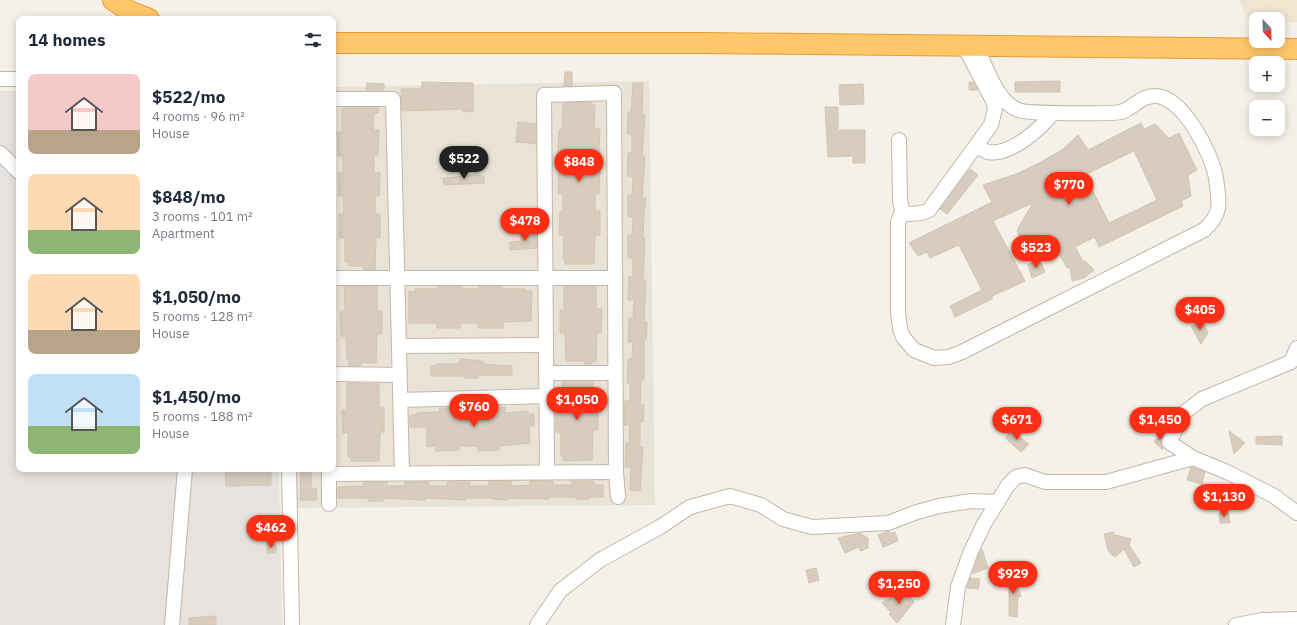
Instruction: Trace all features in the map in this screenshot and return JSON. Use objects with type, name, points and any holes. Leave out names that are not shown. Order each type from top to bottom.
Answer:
[{"type":"highway","points":[[113,0],[130,11],[142,16]]},
{"type":"highway","points":[[336,43],[702,43],[1297,49]]},
{"type":"street","points":[[903,214],[900,216],[898,222],[898,312],[900,329],[903,337],[914,350],[934,358],[949,357],[962,352],[1204,230],[1212,222],[1219,210],[1215,176],[1210,160],[1198,133],[1181,111],[1166,98],[1149,96],[1120,112],[1053,113],[1019,111],[1000,98],[970,46]]},
{"type":"street","points":[[903,214],[918,215],[929,210],[992,125],[995,109],[970,46]]},
{"type":"street","points":[[0,79],[16,79]]},
{"type":"street","points":[[548,472],[544,96],[614,93],[615,373],[616,472],[618,497]]},
{"type":"street","points":[[336,99],[393,99],[402,473]]},
{"type":"street","points":[[977,147],[988,152],[1003,150],[1032,136],[1053,113]]},
{"type":"street","points":[[899,140],[900,200],[903,214]]},
{"type":"street","points":[[0,153],[16,169]]},
{"type":"street","points":[[336,278],[615,278]]},
{"type":"street","points":[[399,346],[546,345]]},
{"type":"street","points":[[1297,348],[1290,362],[1202,399],[1185,412],[1169,442],[1193,458],[1227,472],[1274,496],[1297,513]]},
{"type":"street","points":[[547,373],[615,373]]},
{"type":"street","points":[[336,374],[399,375]]},
{"type":"street","points":[[400,400],[547,396]]},
{"type":"street","points":[[953,625],[960,580],[974,544],[1008,485],[1016,476],[1026,475],[1045,482],[1106,482],[1193,458]]},
{"type":"street","points":[[336,471],[402,473],[616,472]]},
{"type":"street","points":[[172,625],[185,472]]},
{"type":"street","points":[[289,472],[292,625]]},
{"type":"street","points":[[329,472],[330,504]]},
{"type":"street","points":[[537,625],[560,591],[600,560],[660,527],[690,507],[699,506],[730,496],[762,505],[789,521],[812,527],[888,523],[917,512],[939,506],[971,501],[998,502]]},
{"type":"street","points":[[1236,625],[1263,620],[1297,619]]},
{"type":"shaded area","points":[[1239,0],[1297,0],[1297,22],[1285,22],[1285,12],[1249,12],[1248,21]]},
{"type":"shaded area","points":[[649,81],[655,505],[297,508],[297,472],[336,472],[336,87]]},
{"type":"shaded area","points":[[0,91],[16,91],[16,472],[279,472],[282,625],[0,625]]},
{"type":"building","points":[[565,72],[572,72],[572,86],[564,86]]},
{"type":"building","points":[[1060,81],[1060,92],[1015,92],[1015,82]]},
{"type":"building","points":[[422,82],[473,83],[473,111],[463,112],[463,109],[402,111],[401,89],[422,89]]},
{"type":"building","points":[[969,82],[973,82],[978,90],[969,90]]},
{"type":"building","points":[[367,83],[384,84],[384,90],[366,90]]},
{"type":"building","points":[[633,83],[643,83],[642,115],[645,115],[642,156],[645,156],[642,198],[646,198],[643,238],[645,239],[643,280],[646,280],[644,322],[647,322],[646,339],[644,339],[644,380],[641,380],[640,405],[644,405],[643,422],[640,422],[640,447],[643,447],[640,491],[630,490],[631,467],[625,467],[626,443],[629,443],[630,425],[624,425],[625,401],[630,401],[630,384],[627,383],[628,359],[632,359],[633,342],[628,342],[629,318],[633,319],[634,300],[628,300],[629,277],[633,277],[633,258],[628,258],[628,235],[632,235],[633,217],[628,217],[628,195],[632,195],[633,176],[627,176],[628,153],[632,153],[632,134],[627,134],[628,112],[631,112]]},
{"type":"building","points":[[863,84],[864,104],[840,105],[839,85]]},
{"type":"building","points":[[592,102],[592,105],[595,105],[594,129],[600,129],[599,152],[594,152],[594,169],[600,170],[599,194],[595,194],[595,211],[600,211],[600,235],[595,235],[594,264],[565,264],[565,259],[563,259],[564,235],[559,235],[560,212],[563,212],[563,194],[558,194],[559,171],[562,171],[563,153],[558,152],[559,130],[562,130],[563,103]]},
{"type":"building","points":[[825,107],[838,107],[838,130],[865,130],[865,163],[853,163],[853,156],[828,157]]},
{"type":"building","points":[[342,108],[379,108],[378,113],[374,113],[373,130],[379,130],[378,155],[374,155],[374,173],[380,173],[379,196],[375,196],[375,214],[380,214],[380,238],[376,237],[375,270],[364,270],[363,266],[348,266],[348,261],[345,262],[345,238],[339,238],[339,214],[344,214],[343,196],[339,196],[338,173],[343,173],[343,156],[338,156],[337,132],[342,132]]},
{"type":"building","points":[[518,122],[536,124],[536,144],[516,142]]},
{"type":"building","points":[[1141,123],[1144,129],[1155,124],[1169,138],[1179,133],[1197,170],[1188,175],[1191,196],[1181,201],[1183,206],[1099,247],[1095,237],[1075,247],[1083,261],[1085,261],[1094,270],[1084,278],[1072,281],[1070,267],[1067,268],[1060,255],[1058,256],[1021,243],[1017,230],[1033,203],[993,221],[1025,281],[992,296],[992,299],[955,317],[950,306],[982,290],[959,245],[930,258],[927,252],[918,256],[909,243],[992,202],[983,185],[1016,174],[1039,163],[1062,150],[1078,135],[1088,150]],"holes":[[[1134,151],[1157,200],[1109,223],[1093,191],[1077,198],[1070,182]]]},
{"type":"building","points":[[970,169],[978,175],[947,214],[940,209]]},
{"type":"building","points":[[477,175],[484,176],[484,183],[444,185],[443,178]]},
{"type":"building","points":[[537,233],[537,248],[510,250],[510,242],[521,241],[521,234]]},
{"type":"building","points":[[1039,259],[1045,272],[1032,278],[1028,265]]},
{"type":"building","points":[[344,286],[377,287],[377,311],[382,311],[382,334],[377,334],[376,363],[361,363],[361,366],[349,366],[349,360],[347,360],[346,336],[341,336],[340,312],[345,312]]},
{"type":"building","points":[[438,286],[462,286],[462,289],[479,289],[479,286],[502,286],[502,289],[526,289],[525,291],[532,291],[531,321],[503,322],[503,328],[478,328],[478,323],[460,323],[460,328],[437,328],[437,323],[409,323],[409,291],[415,292],[415,289],[438,289]]},
{"type":"building","points":[[564,286],[596,286],[596,309],[602,309],[601,333],[597,333],[596,362],[592,362],[592,364],[584,364],[584,361],[566,361],[565,333],[560,333],[560,310],[564,310]]},
{"type":"building","points":[[1202,320],[1208,333],[1201,344],[1191,326]]},
{"type":"building","points":[[460,359],[483,361],[483,364],[512,366],[512,375],[478,375],[478,378],[464,378],[464,376],[431,376],[431,366],[437,366],[437,364],[460,364]]},
{"type":"building","points":[[562,382],[593,382],[593,406],[598,406],[598,430],[593,430],[592,460],[563,461],[563,456],[561,456],[561,432],[556,432],[556,406],[560,407]]},
{"type":"building","points":[[347,383],[379,384],[379,408],[384,408],[384,432],[380,432],[379,461],[351,461],[351,457],[348,457],[348,433],[343,433],[342,410],[347,410]]},
{"type":"building","points":[[505,407],[505,413],[528,411],[528,414],[534,414],[534,426],[529,426],[530,443],[499,446],[499,450],[478,451],[478,446],[459,446],[459,450],[436,451],[436,446],[427,447],[427,427],[410,427],[410,415],[417,415],[417,413],[439,412],[440,408],[463,408],[463,412],[482,412],[482,409]]},
{"type":"building","points":[[1011,431],[1029,444],[1021,452],[1005,438]]},
{"type":"building","points":[[1229,431],[1245,443],[1234,454]]},
{"type":"building","points":[[1163,432],[1164,434],[1161,442],[1163,450],[1154,442]]},
{"type":"building","points":[[1282,436],[1282,445],[1256,444],[1256,437]]},
{"type":"building","points":[[1191,467],[1205,472],[1202,484],[1187,480]]},
{"type":"building","points":[[225,472],[271,472],[271,485],[226,486]]},
{"type":"building","points":[[301,472],[311,472],[311,488],[317,489],[316,500],[300,500]]},
{"type":"building","points":[[489,481],[511,481],[511,486],[530,485],[530,481],[553,481],[553,485],[572,485],[572,481],[594,481],[594,485],[603,485],[603,497],[590,497],[590,499],[576,499],[576,497],[549,497],[549,499],[507,498],[507,500],[493,498],[466,498],[466,500],[425,498],[425,500],[383,498],[383,501],[368,501],[368,498],[338,498],[338,487],[364,486],[364,482],[387,482],[387,486],[405,486],[405,482],[429,482],[429,486],[447,486],[447,482],[470,482],[470,486],[489,486]]},
{"type":"building","points":[[1228,512],[1230,523],[1220,523],[1219,513]]},
{"type":"building","points":[[889,531],[890,534],[895,532],[898,541],[883,547],[878,535]]},
{"type":"building","points":[[1113,532],[1115,535],[1131,539],[1129,545],[1141,563],[1134,567],[1124,549],[1115,557],[1111,554],[1108,550],[1104,534]]},
{"type":"building","points":[[860,533],[868,538],[868,548],[860,551],[859,547],[845,553],[838,538]]},
{"type":"building","points":[[267,544],[276,545],[276,553],[267,553]]},
{"type":"building","points":[[982,549],[988,568],[972,574],[979,554]]},
{"type":"building","points":[[1009,564],[1021,596],[1018,597],[1017,617],[1009,616]]},
{"type":"building","points":[[816,568],[819,580],[809,583],[806,570]]},
{"type":"building","points":[[970,578],[980,579],[978,589],[967,588]]},
{"type":"building","points":[[905,589],[914,602],[897,623],[889,614],[891,612],[882,603]]},
{"type":"building","points":[[216,616],[216,625],[189,625],[189,618]]}]
